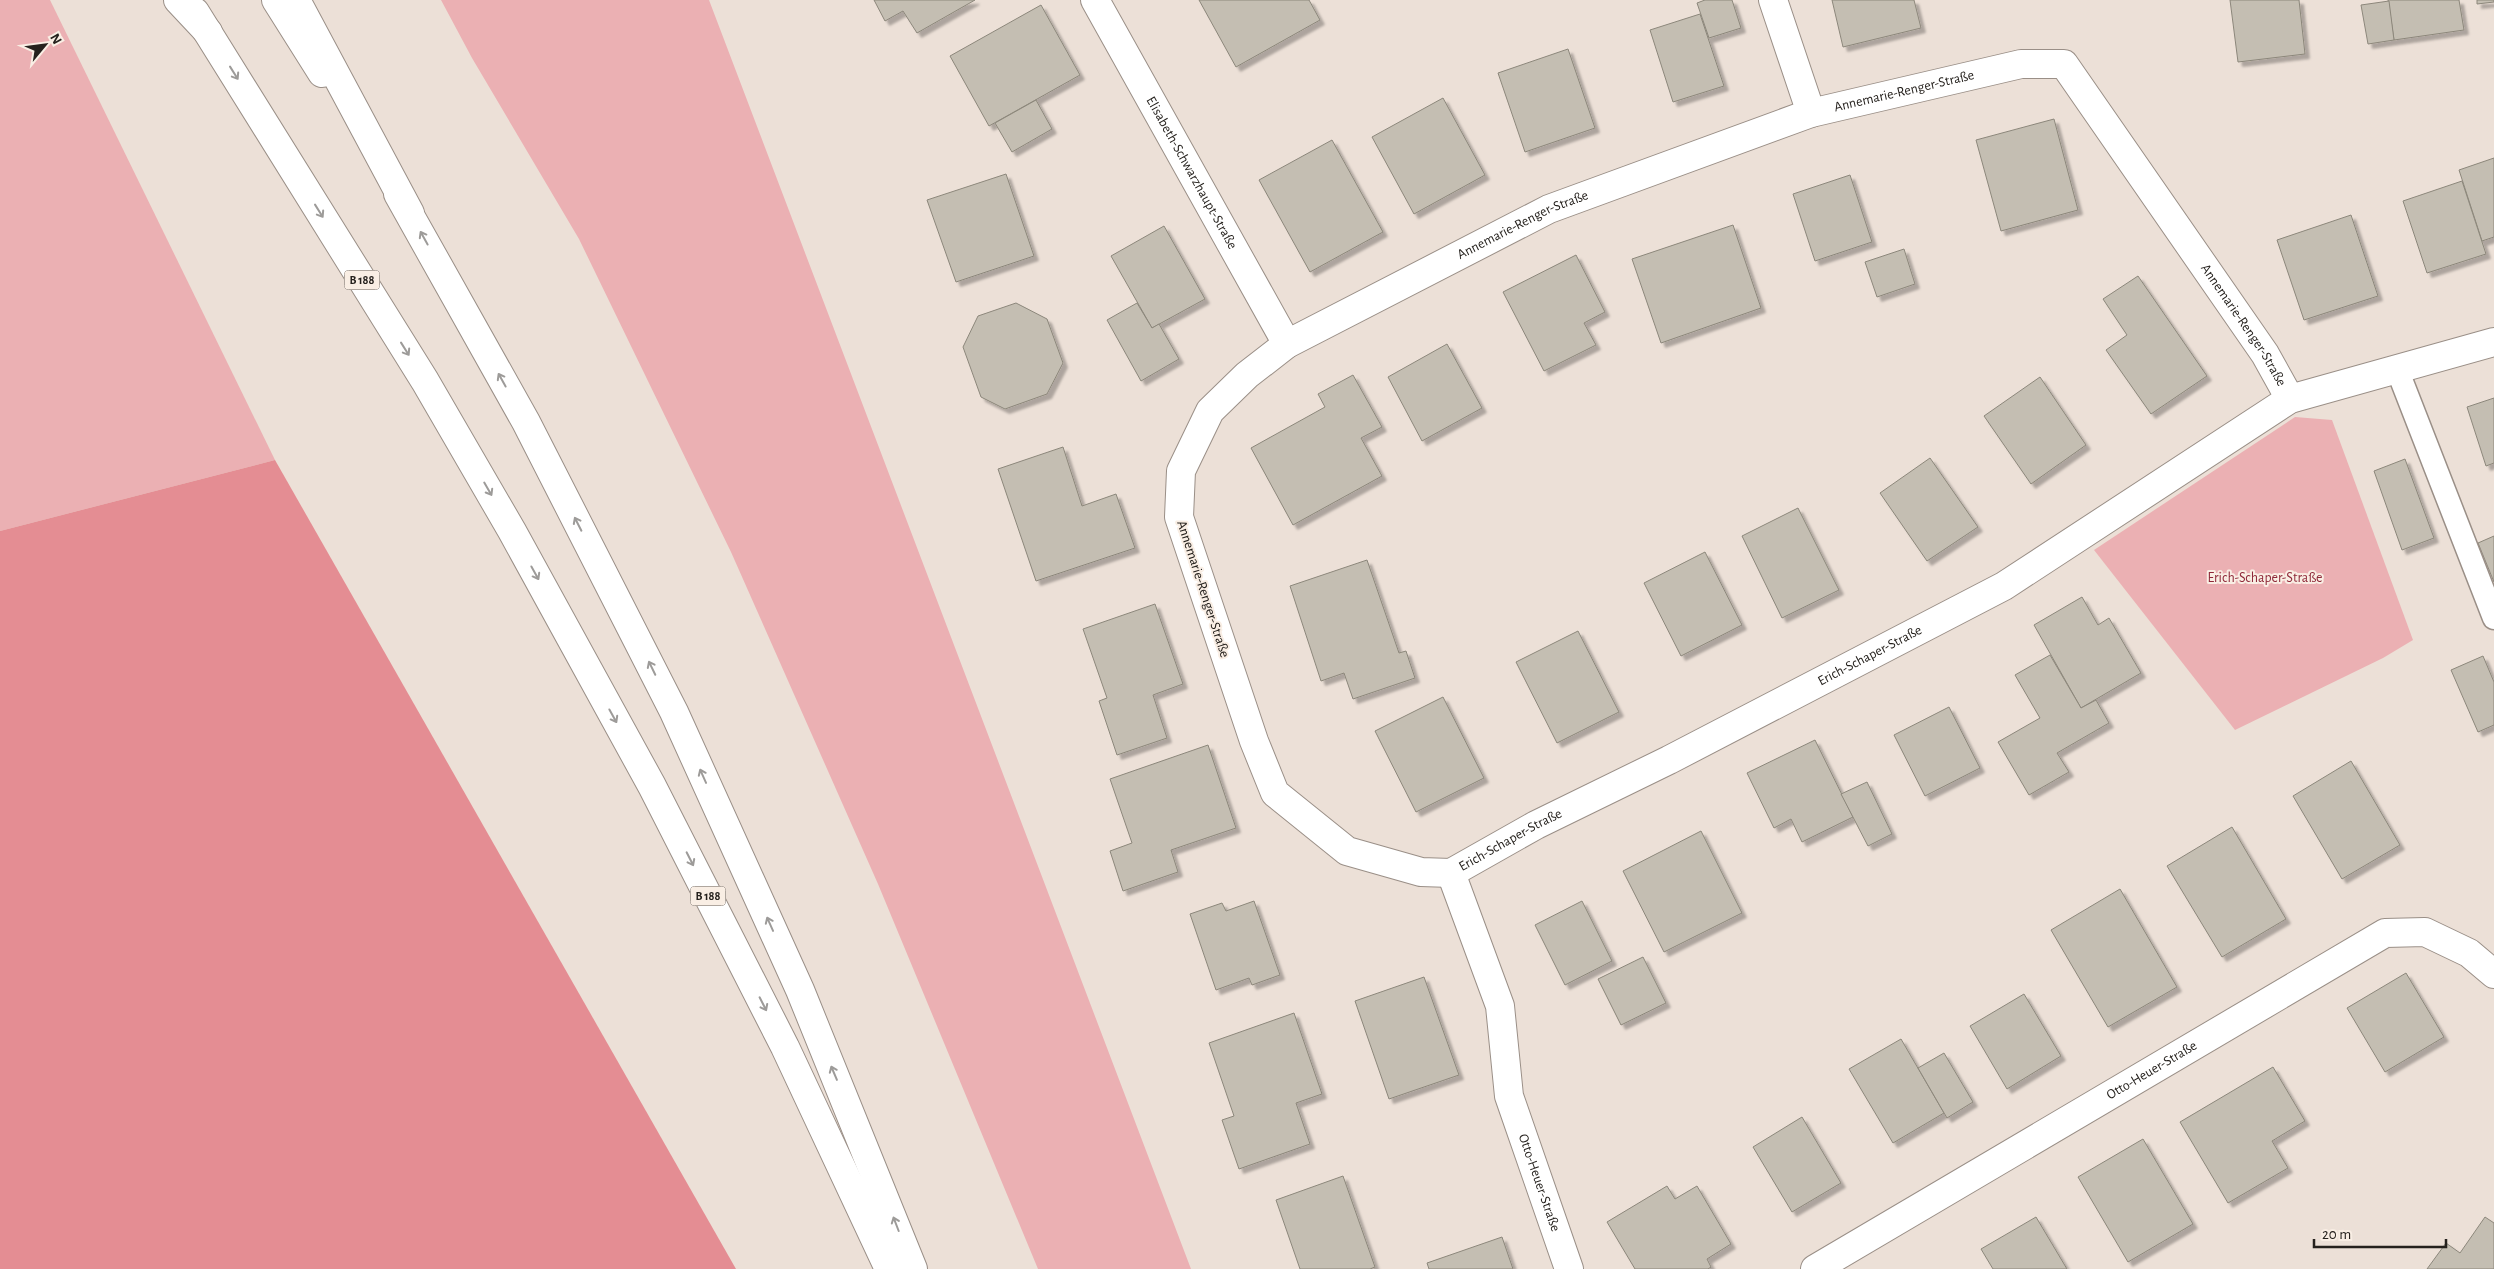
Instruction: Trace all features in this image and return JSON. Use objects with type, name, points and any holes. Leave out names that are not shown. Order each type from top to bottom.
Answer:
[{"type":"main road","points":[[178,0],[208,32]]},
{"type":"main road","name":"B 188","points":[[187,0],[425,382],[512,531],[643,769],[785,1047],[889,1269]]},
{"type":"main road","points":[[276,0],[410,213]]},
{"type":"main road","points":[[296,0],[410,213],[526,422],[674,712],[800,990],[913,1269]]},
{"type":"main road","name":"Elisabeth-Schwarzhaupt-Straße","points":[[1095,0],[1287,344]]},
{"type":"main road","points":[[1773,0],[1811,113]]},
{"type":"main road","name":"Annemarie-Renger-Straße","points":[[1451,873],[1421,872],[1347,851],[1275,793],[1254,741],[1179,518],[1181,471],[1210,411],[1247,375],[1287,344],[1549,209],[1811,113],[2020,64],[2064,64],[2265,354],[2290,399]]},
{"type":"main road","name":"Erich-Schaper-Straße","points":[[1509,1096],[1500,1006],[1451,873],[1536,825],[1669,760],[2004,586],[2290,399],[2494,342]]},
{"type":"main road","name":"Otto-Heuer-Straße","points":[[1815,1269],[2386,933],[2426,932],[2469,953],[2494,974]]},
{"type":"main road","name":"Otto-Heuer-Straße","points":[[1509,1096],[1569,1269]]},
{"type":"lane","points":[[2397,369],[2494,618]]},
{"type":"green space","points":[[0,0],[50,0],[275,460],[0,531]]},
{"type":"green space","points":[[441,0],[709,0],[1191,1269],[1038,1269],[878,884],[731,552],[579,239],[472,58]]},
{"type":"green space","name":"Erich-Schaper-Straße","points":[[2295,417],[2332,420],[2413,640],[2383,658],[2235,730],[2094,550]]},
{"type":"shaded area","points":[[275,460],[736,1269],[0,1269],[0,531]]},
{"type":"building","points":[[874,0],[975,0],[917,33],[903,11],[885,21]]},
{"type":"building","points":[[1199,0],[1309,0],[1320,20],[1236,67]]},
{"type":"building","points":[[1705,0],[1732,0],[1741,28],[1709,38],[1697,3]]},
{"type":"building","points":[[1832,0],[1914,0],[1921,28],[1843,47]]},
{"type":"building","points":[[2230,0],[2299,0],[2305,54],[2238,62]]},
{"type":"building","points":[[2388,0],[2459,0],[2464,30],[2394,40]]},
{"type":"building","points":[[2477,0],[2494,0],[2494,2],[2477,4]]},
{"type":"building","points":[[2389,1],[2394,40],[2368,44],[2361,5]]},
{"type":"building","points":[[1041,5],[1080,75],[989,126],[950,56]]},
{"type":"building","points":[[1700,14],[1724,86],[1673,102],[1650,30]]},
{"type":"building","points":[[1568,49],[1595,128],[1525,152],[1498,73]]},
{"type":"building","points":[[1443,98],[1485,175],[1414,214],[1372,137]]},
{"type":"building","points":[[1036,100],[1052,129],[1012,152],[995,123]]},
{"type":"building","points":[[2054,119],[2078,210],[2001,231],[1976,140]]},
{"type":"building","points":[[1332,140],[1383,232],[1310,272],[1259,180]]},
{"type":"building","points":[[2494,158],[2494,237],[2482,241],[2459,170]]},
{"type":"building","points":[[1006,174],[1034,256],[956,282],[927,200]]},
{"type":"building","points":[[1850,175],[1872,242],[1815,261],[1793,194]]},
{"type":"building","points":[[2462,181],[2486,254],[2427,273],[2403,201]]},
{"type":"building","points":[[2351,215],[2378,296],[2304,320],[2277,240]]},
{"type":"building","points":[[1733,225],[1761,308],[1661,343],[1632,259]]},
{"type":"building","points":[[1164,226],[1205,299],[1152,328],[1111,256]]},
{"type":"building","points":[[1904,249],[1915,284],[1877,297],[1865,262]]},
{"type":"building","points":[[1576,255],[1605,312],[1584,323],[1596,345],[1544,371],[1503,292]]},
{"type":"building","points":[[2138,276],[2207,376],[2151,414],[2106,350],[2127,335],[2103,299]]},
{"type":"building","points":[[1016,303],[1047,319],[1063,363],[1047,394],[1005,409],[981,397],[963,347],[978,316]]},
{"type":"building","points":[[1137,303],[1152,328],[1159,324],[1179,359],[1141,381],[1107,320]]},
{"type":"building","points":[[1447,344],[1482,408],[1422,441],[1388,377]]},
{"type":"building","points":[[1353,375],[1382,427],[1361,438],[1382,476],[1293,525],[1251,448],[1325,407],[1318,394]]},
{"type":"building","points":[[2040,377],[2086,445],[2031,484],[1984,416]]},
{"type":"building","points":[[2494,398],[2494,463],[2486,466],[2467,407]]},
{"type":"building","points":[[1063,447],[1082,506],[1116,494],[1135,548],[1036,581],[998,469]]},
{"type":"building","points":[[1930,458],[1978,527],[1927,561],[1880,493]]},
{"type":"building","points":[[2405,459],[2434,538],[2402,550],[2374,471]]},
{"type":"building","points":[[1798,508],[1839,590],[1782,618],[1742,536]]},
{"type":"building","points":[[2494,536],[2494,582],[2478,543]]},
{"type":"building","points":[[1705,552],[1742,625],[1681,656],[1644,583]]},
{"type":"building","points":[[1367,560],[1399,653],[1406,651],[1415,678],[1353,699],[1344,673],[1321,681],[1290,586]]},
{"type":"building","points":[[2082,597],[2098,625],[2109,618],[2141,673],[2081,708],[2034,625]]},
{"type":"building","points":[[1155,604],[1183,684],[1153,695],[1167,738],[1117,755],[1099,701],[1107,698],[1083,629]]},
{"type":"building","points":[[1578,631],[1619,712],[1557,743],[1516,662]]},
{"type":"building","points":[[2050,655],[2081,708],[2096,700],[2109,723],[2057,753],[2069,772],[2029,795],[1998,742],[2040,718],[2015,675]]},
{"type":"building","points":[[2483,656],[2494,682],[2494,725],[2478,732],[2451,670]]},
{"type":"building","points":[[1443,697],[1484,778],[1416,812],[1375,731]]},
{"type":"building","points":[[1949,707],[1980,768],[1925,796],[1894,735]]},
{"type":"building","points":[[1815,740],[1853,817],[1802,842],[1791,819],[1774,828],[1747,773]]},
{"type":"building","points":[[1208,745],[1236,828],[1171,850],[1178,872],[1123,891],[1110,851],[1132,843],[1110,779]]},
{"type":"building","points":[[2351,761],[2400,845],[2342,879],[2293,796]]},
{"type":"building","points":[[1867,782],[1892,834],[1868,846],[1841,794]]},
{"type":"building","points":[[2232,827],[2286,919],[2222,957],[2167,866]]},
{"type":"building","points":[[1701,831],[1742,913],[1664,952],[1623,871]]},
{"type":"building","points":[[2120,889],[2177,987],[2108,1027],[2051,930]]},
{"type":"building","points":[[1254,901],[1280,975],[1252,985],[1249,978],[1216,990],[1190,914],[1222,903],[1226,911]]},
{"type":"building","points":[[1582,901],[1612,961],[1565,985],[1535,925]]},
{"type":"building","points":[[1643,957],[1666,1003],[1621,1025],[1598,979]]},
{"type":"building","points":[[2406,973],[2444,1037],[2385,1072],[2347,1008]]},
{"type":"building","points":[[1424,977],[1459,1075],[1389,1099],[1355,1001]]},
{"type":"building","points":[[2024,994],[2061,1056],[2007,1089],[1970,1026]]},
{"type":"building","points":[[1294,1013],[1322,1094],[1296,1103],[1310,1144],[1239,1169],[1222,1120],[1234,1116],[1209,1043]]},
{"type":"building","points":[[1901,1039],[1944,1113],[1893,1143],[1849,1069]]},
{"type":"building","points":[[1944,1053],[1973,1102],[1947,1118],[1918,1068]]},
{"type":"building","points":[[2273,1067],[2305,1121],[2272,1141],[2288,1168],[2228,1203],[2180,1122]]},
{"type":"building","points":[[1802,1117],[1841,1183],[1792,1212],[1753,1147]]},
{"type":"building","points":[[2143,1139],[2193,1224],[2128,1262],[2078,1177]]},
{"type":"building","points":[[1343,1176],[1375,1267],[1370,1269],[1300,1269],[1276,1200]]},
{"type":"building","points":[[1667,1186],[1675,1199],[1697,1186],[1731,1244],[1707,1259],[1711,1267],[1708,1269],[1635,1269],[1607,1222]]},
{"type":"building","points":[[2036,1217],[2067,1269],[1993,1269],[1981,1249]]},
{"type":"building","points":[[2485,1217],[2494,1223],[2494,1269],[2427,1269],[2446,1243],[2460,1253]]},
{"type":"building","points":[[1502,1237],[1513,1269],[1429,1269],[1427,1263]]}]
